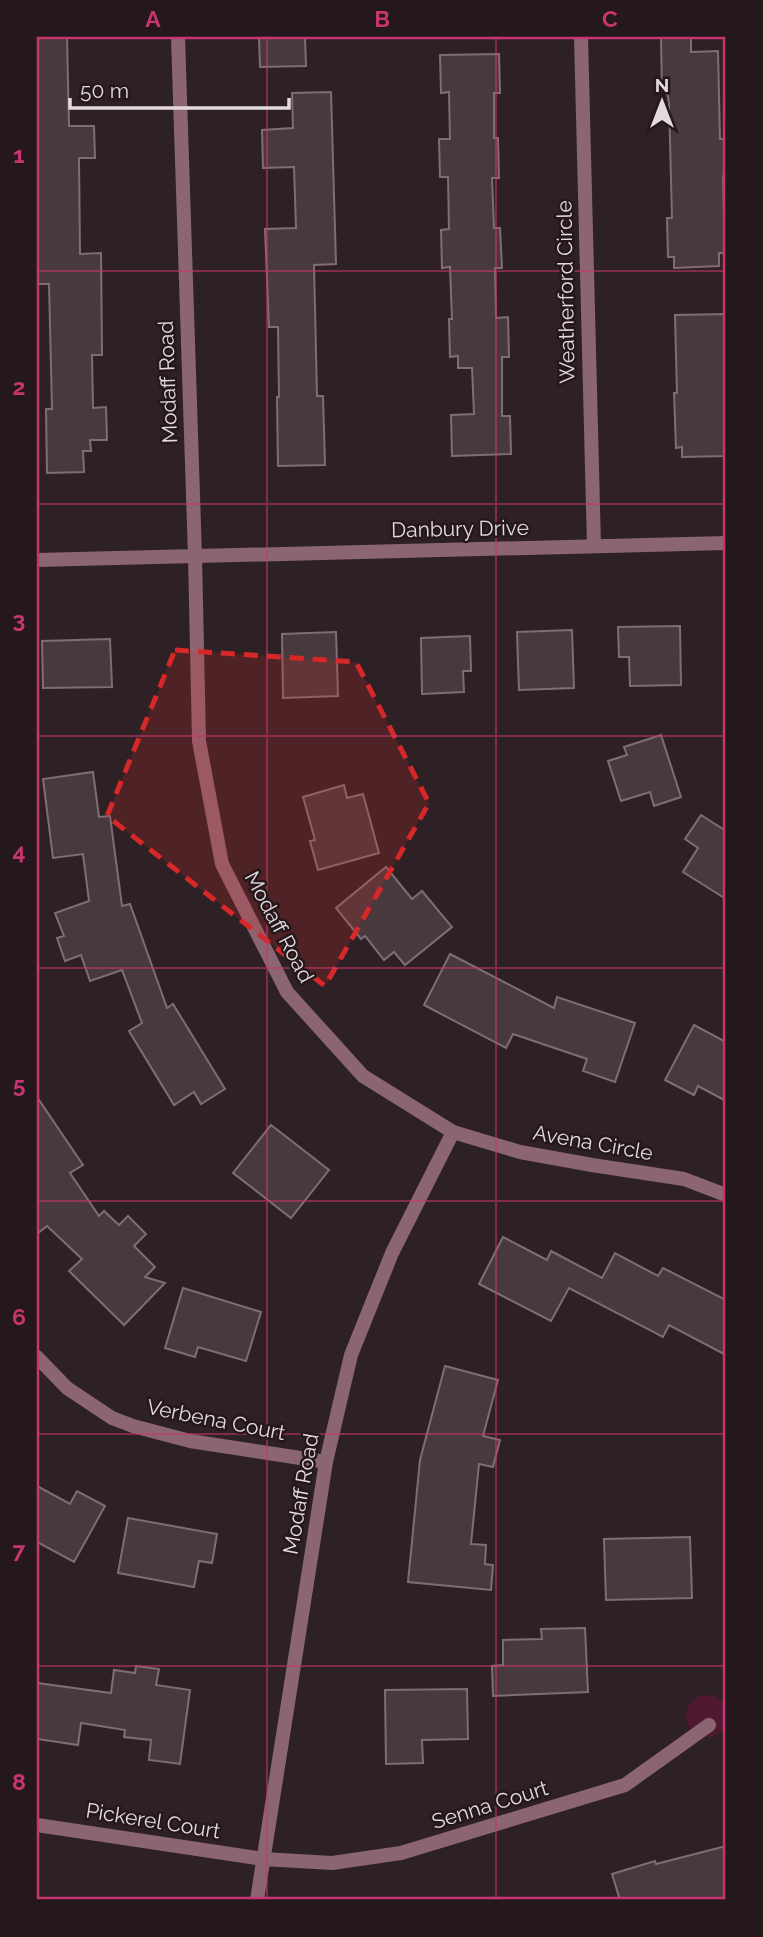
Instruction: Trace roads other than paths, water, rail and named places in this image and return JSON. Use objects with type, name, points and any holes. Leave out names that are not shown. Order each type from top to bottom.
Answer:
[{"type":"street","name":"Modaff Road","points":[[178,37],[199,741],[222,864],[286,992],[363,1076],[453,1132],[392,1253],[351,1355],[326,1462],[257,1900]]},
{"type":"street","name":"Weatherford Circle","points":[[581,37],[594,546]]},
{"type":"street","name":"Danbury Drive","points":[[37,560],[726,543]]},
{"type":"street","name":"Avena Circle","points":[[453,1132],[520,1152],[684,1179],[726,1195]]},
{"type":"street","name":"Verbena Court","points":[[37,1357],[67,1388],[112,1418],[133,1426],[190,1441],[326,1462]]},
{"type":"street","name":"Senna Court","points":[[263,1859],[332,1863],[401,1853],[441,1842],[625,1785],[709,1725]]},
{"type":"street","name":"Pickerel Court","points":[[37,1825],[263,1859]]}]
